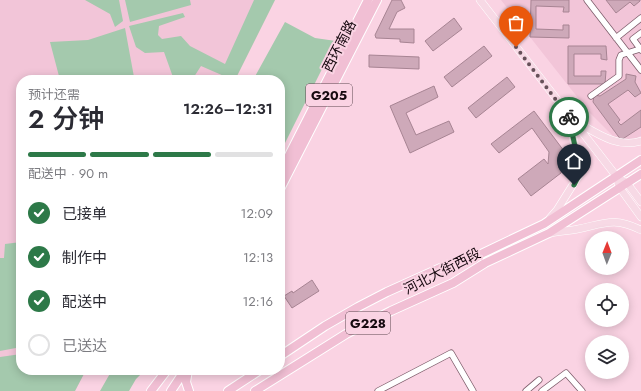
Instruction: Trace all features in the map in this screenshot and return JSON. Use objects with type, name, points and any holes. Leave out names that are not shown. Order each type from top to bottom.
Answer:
[{"type":"highway","name":"西环南路","points":[[285,163],[368,0]]},
{"type":"highway","name":"西环南路","points":[[285,180],[377,0]]},
{"type":"highway","name":"河北大街西段","points":[[285,353],[325,326],[387,292],[447,265],[481,254],[544,224],[641,160]]},
{"type":"highway","name":"河北大街西段","points":[[285,372],[346,334],[391,311],[453,283],[485,263],[549,233],[641,174]]},
{"type":"highway","points":[[151,391],[163,375]]},
{"type":"highway","points":[[171,391],[182,375]]},
{"type":"highway","points":[[187,375],[186,382],[189,391]]},
{"type":"highway","points":[[228,391],[252,375]]},
{"type":"highway","name":"河北大街西段","points":[[255,391],[281,375]]},
{"type":"main road","points":[[480,0],[617,177],[627,183],[641,202]]},
{"type":"main road","points":[[571,119],[618,143],[633,144],[641,141]]},
{"type":"main road","points":[[544,224],[557,210],[579,175],[579,165],[571,119]]},
{"type":"main road","points":[[617,177],[620,188],[641,217]]},
{"type":"main road","points":[[549,233],[578,229],[602,222],[621,223],[641,230]]},
{"type":"street","points":[[587,0],[641,70]]},
{"type":"street","points":[[616,38],[641,18]]},
{"type":"street","points":[[592,96],[619,76],[619,60],[621,55],[641,49],[633,39],[641,33]]},
{"type":"street","points":[[378,391],[451,353],[473,391]]},
{"type":"street","points":[[542,391],[566,373],[582,391]]},
{"type":"street","points":[[526,391],[539,380]]},
{"type":"shaded area","points":[[0,0],[275,0],[238,75],[16,75],[16,375],[83,375],[75,391],[0,391]]},
{"type":"shaded area","points":[[501,0],[641,0],[641,136],[628,142],[617,140],[589,112]]},
{"type":"green space","points":[[85,0],[119,0],[123,21],[115,27],[110,14]]},
{"type":"green space","points":[[125,0],[190,0],[191,5],[130,22]]},
{"type":"green space","points":[[254,0],[275,0],[238,75],[222,75],[201,66],[195,75],[172,75],[164,52],[145,53],[136,47],[129,26],[183,13],[185,17],[159,26],[158,35],[162,39],[181,36],[190,46],[225,64]]},
{"type":"green space","points":[[285,22],[315,38],[336,41],[285,143],[285,75],[256,75]]},
{"type":"green space","points":[[125,28],[134,75],[59,75],[50,42],[88,40]]},
{"type":"green space","points":[[16,243],[16,348],[0,351],[0,258],[4,258],[5,244]]},
{"type":"green space","points":[[16,355],[16,375],[83,375],[75,391],[0,391],[0,357]]},
{"type":"green space","points":[[109,375],[140,375],[129,391],[100,391]]},
{"type":"building","points":[[392,0],[401,0],[405,8],[397,12],[389,29],[414,29],[414,43],[400,42],[400,39],[376,38],[375,35]]},
{"type":"building","points":[[531,0],[569,0],[569,12],[563,12],[564,7],[536,6],[536,29],[563,30],[563,25],[569,25],[569,38],[530,37]]},
{"type":"building","points":[[606,0],[640,1],[634,6],[630,2],[616,13]]},
{"type":"building","points":[[454,18],[462,29],[433,51],[425,41]]},
{"type":"building","points":[[484,46],[492,56],[452,87],[444,77]]},
{"type":"building","points":[[568,46],[606,46],[607,60],[601,59],[601,54],[574,54],[574,76],[601,76],[601,71],[606,71],[605,84],[568,84]]},
{"type":"building","points":[[369,55],[419,57],[419,69],[369,67]]},
{"type":"building","points":[[626,74],[636,76],[635,82],[641,93],[635,97],[628,90],[608,104],[620,120],[618,122],[621,125],[641,110],[641,127],[621,140],[593,102],[594,95],[600,96],[626,79]]},
{"type":"building","points":[[507,77],[515,87],[476,118],[468,108]]},
{"type":"building","points":[[434,86],[438,97],[406,113],[416,135],[449,121],[454,132],[410,153],[390,106]]},
{"type":"building","points":[[534,111],[564,151],[561,173],[531,196],[518,179],[544,159],[548,164],[549,152],[532,128],[499,153],[491,144]]},
{"type":"building","points":[[312,280],[319,291],[292,308],[285,295],[292,291],[293,293]]},
{"type":"way so far","points":[[516,47],[569,117]]},
{"type":"route","points":[[569,117],[571,119],[579,165],[579,175],[574,185]]}]
